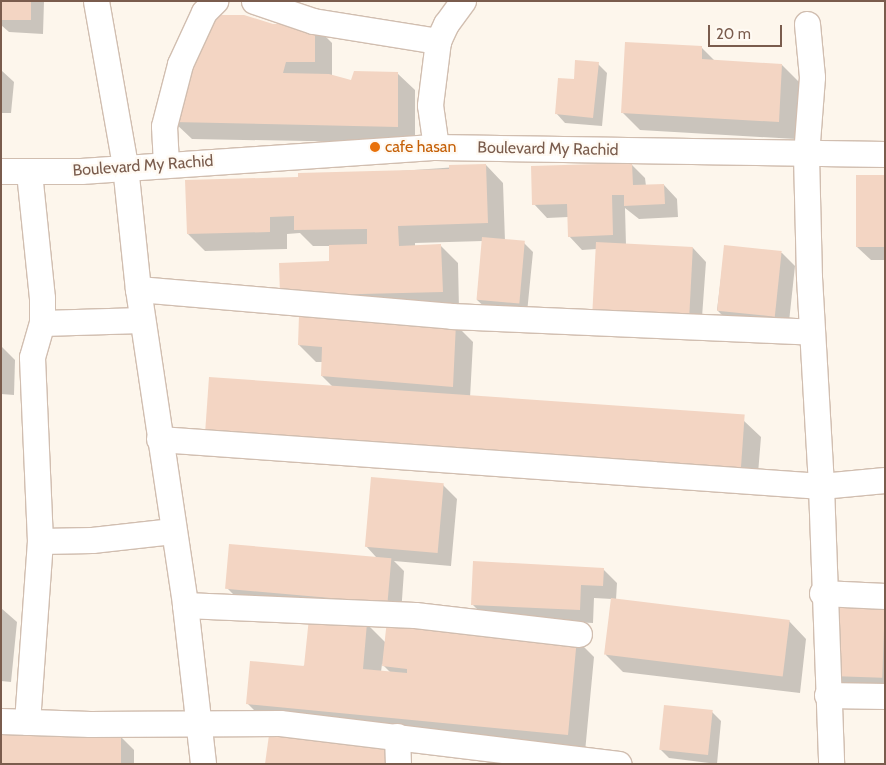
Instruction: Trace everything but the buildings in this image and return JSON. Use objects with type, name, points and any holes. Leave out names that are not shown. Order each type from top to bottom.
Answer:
[{"type":"street","points":[[96,1],[125,166],[142,320],[172,531],[185,605],[203,764]]},
{"type":"street","points":[[166,164],[164,126],[180,64],[204,12],[215,1]]},
{"type":"street","points":[[254,1],[313,21],[438,41]]},
{"type":"street","points":[[436,147],[430,105],[438,41],[446,24],[463,1]]},
{"type":"street","points":[[807,24],[812,77],[806,155],[812,332],[821,486],[822,593],[830,764]]},
{"type":"street","name":"Boulevard My Rachid","points":[[1,171],[29,173],[436,147],[806,155],[885,154]]},
{"type":"street","points":[[27,722],[40,541],[32,370],[34,344],[42,323],[29,173]]},
{"type":"street","points":[[138,289],[452,316],[812,332]]},
{"type":"street","points":[[42,323],[142,320]]},
{"type":"street","points":[[159,439],[821,486],[885,480]]},
{"type":"street","points":[[40,541],[92,540],[172,531]]},
{"type":"street","points":[[822,593],[885,596]]},
{"type":"street","points":[[185,605],[415,615],[579,634]]},
{"type":"street","points":[[827,695],[885,696]]},
{"type":"street","points":[[1,721],[280,723],[397,736],[500,758],[620,764]]},
{"type":"street","points":[[397,736],[398,764]]},
{"type":"place","name":"cafe hasan","points":[[375,147]]}]
